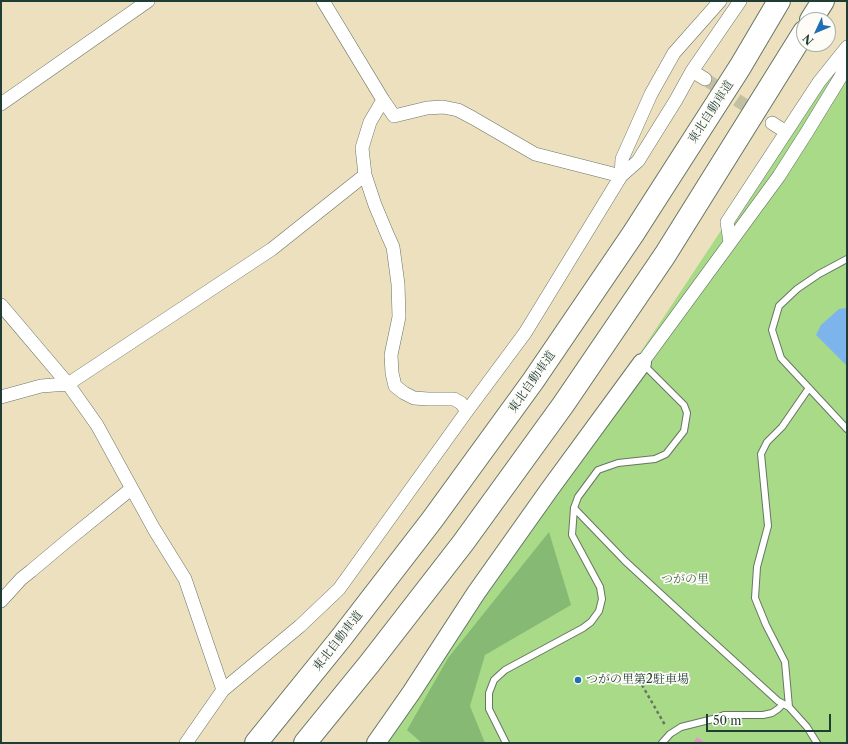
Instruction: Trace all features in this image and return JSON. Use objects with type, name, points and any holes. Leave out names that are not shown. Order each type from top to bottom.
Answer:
[{"type":"highway","name":"東北自動車道","points":[[256,743],[341,638],[432,520],[533,381],[633,234],[740,67],[779,1]]},
{"type":"highway","points":[[816,12],[823,1]]},
{"type":"highway","points":[[305,743],[370,663],[463,543],[563,405],[665,254],[772,86],[796,46]]},
{"type":"street","points":[[1,104],[148,1]]},
{"type":"street","points":[[323,1],[394,116],[427,108],[443,106],[458,110],[535,154],[621,176]]},
{"type":"street","points":[[621,176],[622,159],[651,94],[674,53],[720,1]]},
{"type":"street","points":[[186,743],[223,690],[300,626],[338,589],[525,332],[621,176],[638,161],[676,100],[692,71],[740,1]]},
{"type":"street","points":[[730,242],[727,222],[819,82],[847,47]]},
{"type":"street","points":[[376,743],[411,693],[476,593],[549,490],[779,176],[807,132],[844,80],[847,64]]},
{"type":"street","points":[[692,71],[704,79]]},
{"type":"street","points":[[383,100],[370,122],[362,148],[365,175],[375,205],[393,247],[398,291],[398,317],[391,355],[392,373],[395,386],[414,398],[454,399],[461,403],[467,411]]},
{"type":"street","points":[[772,123],[786,132]]},
{"type":"street","points":[[1,397],[41,386],[68,384],[272,249],[365,175]]},
{"type":"street","points":[[1,305],[68,384],[97,426],[154,529],[185,579],[223,690]]},
{"type":"street","points":[[1,601],[21,579],[131,489]]},
{"type":"lane","points":[[847,259],[819,274],[797,289],[779,306],[772,330],[781,358],[847,429]]},
{"type":"lane","points":[[506,743],[489,709],[489,693],[494,680],[505,670],[583,628],[591,622],[599,611],[602,599],[600,587],[572,535],[574,508],[578,497],[598,470],[618,462],[655,458],[666,454],[684,431],[687,413],[684,405],[642,363]]},
{"type":"lane","points":[[786,705],[785,662],[766,625],[755,598],[757,567],[768,526],[761,454],[766,442],[782,427],[809,388]]},
{"type":"lane","points":[[574,508],[631,566],[778,701],[786,705],[807,727],[817,743]]},
{"type":"lane","points":[[662,743],[670,734],[681,727],[717,718],[724,714],[763,715],[772,713],[786,705]]},
{"type":"path","points":[[642,685],[670,734]]},
{"type":"green space","name":"つがの里","points":[[847,40],[847,743],[382,743],[769,158]]},
{"type":"green space","points":[[549,532],[571,605],[485,655],[470,706],[485,743],[422,743],[407,730],[448,658]]},
{"type":"water","points":[[847,308],[847,366],[816,335],[821,325],[839,309]]},
{"type":"building","points":[[697,737],[706,743],[693,743]]},
{"type":"tunnel","points":[[705,79],[772,123]]},
{"type":"place","name":"つがの里第2駐車場","points":[[578,680]]}]
